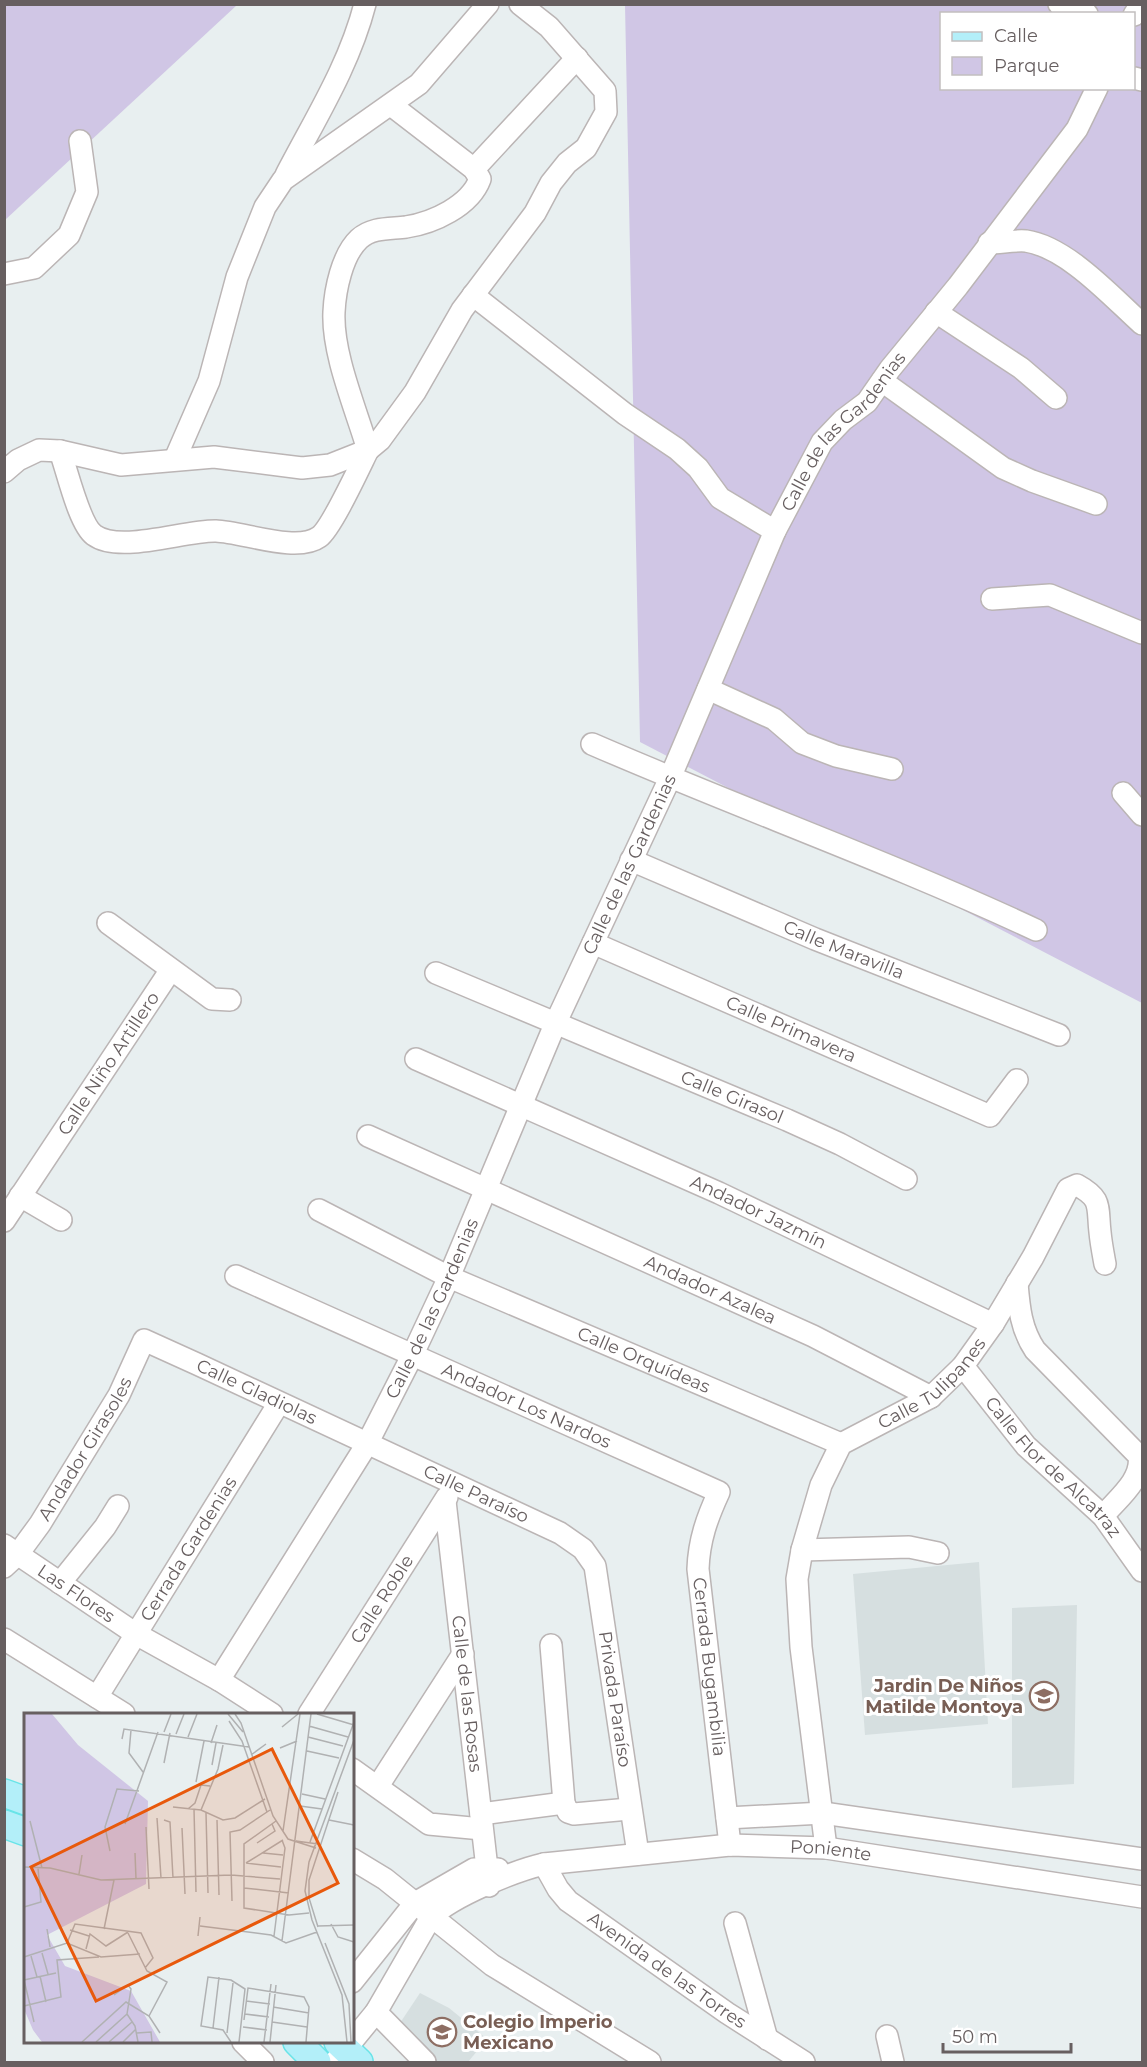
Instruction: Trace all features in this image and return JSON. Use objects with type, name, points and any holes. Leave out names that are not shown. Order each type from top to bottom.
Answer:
[{"type":"main road","points":[[4,1793],[24,1800]]},
{"type":"main road","points":[[4,1824],[24,1831]]},
{"type":"street","points":[[175,459],[209,381],[237,277],[265,207],[283,180],[334,86],[360,23],[365,4]]},
{"type":"street","points":[[283,180],[419,84],[488,4]]},
{"type":"street","points":[[4,472],[18,460],[39,450],[60,451],[121,465],[214,457],[303,468],[330,465],[368,450],[380,440],[415,392],[462,310],[535,213],[551,183],[567,164],[586,148],[606,112],[605,91],[549,27],[520,4]]},
{"type":"street","points":[[1059,4],[1081,12]]},
{"type":"street","points":[[474,169],[577,58]]},
{"type":"street","name":"Calle de las Gardenias","points":[[219,1680],[367,1444],[412,1356],[449,1277],[556,1022],[670,778],[775,531],[822,442],[843,420],[867,402],[1077,129],[1096,90]]},
{"type":"street","points":[[60,451],[86,524],[94,535],[107,540],[157,541],[182,533],[216,531],[296,545],[320,537],[340,506],[368,450],[338,350],[334,313],[338,282],[348,257],[358,240],[376,230],[410,226],[446,214],[472,195],[480,179],[474,169],[391,105]]},
{"type":"street","points":[[4,274],[34,268],[69,235],[87,192],[80,141]]},
{"type":"street","points":[[988,243],[1025,241],[1048,248],[1068,260],[1143,324]]},
{"type":"street","points":[[473,295],[625,414],[677,449],[698,468],[720,498],[775,531]]},
{"type":"street","points":[[936,312],[1021,368],[1056,399]]},
{"type":"street","points":[[882,381],[1003,468],[1096,504]]},
{"type":"street","points":[[992,599],[1050,595],[1143,633]]},
{"type":"street","points":[[708,689],[774,719],[802,743],[836,756],[892,770]]},
{"type":"street","points":[[592,744],[670,778],[952,891],[1036,930]]},
{"type":"street","points":[[1123,793],[1143,815]]},
{"type":"street","name":"Calle Maravilla","points":[[631,860],[815,939],[1059,1035]]},
{"type":"street","points":[[108,923],[170,971],[212,999],[230,1000]]},
{"type":"street","name":"Calle Primavera","points":[[593,943],[990,1116],[1017,1080]]},
{"type":"street","name":"Calle Niño Artillero","points":[[4,1221],[170,971]]},
{"type":"street","name":"Calle Girasol","points":[[436,973],[808,1130],[906,1179]]},
{"type":"street","name":"Andador Jazmín","points":[[416,1059],[729,1198],[993,1324]]},
{"type":"street","name":"Andador Azalea","points":[[368,1136],[813,1336],[931,1397]]},
{"type":"street","name":"Calle Tulipanes","points":[[841,1444],[931,1397],[963,1366],[993,1324],[1068,1189],[1077,1185],[1089,1191],[1100,1209],[1105,1264]]},
{"type":"street","points":[[20,1196],[61,1220]]},
{"type":"street","name":"Calle Orquídeas","points":[[319,1210],[449,1277],[841,1444]]},
{"type":"street","name":"Andador Los Nardos","points":[[236,1276],[719,1492]]},
{"type":"street","points":[[1017,1283],[1021,1320],[1026,1336],[1035,1350],[1140,1456],[1141,1466],[1137,1476],[1102,1516]]},
{"type":"street","name":"Calle Gladiolas","points":[[144,1340],[367,1444]]},
{"type":"street","name":"Andador Girasoles","points":[[9,1555],[40,1524],[119,1395],[144,1340]]},
{"type":"street","name":"Calle Flor de Alcatraz","points":[[963,1366],[1026,1446],[1102,1516],[1143,1571]]},
{"type":"street","name":"Cerrada Gardenias","points":[[97,1697],[279,1402]]},
{"type":"street","name":"Calle Paraíso","points":[[367,1444],[450,1492],[560,1533],[583,1549]]},
{"type":"street","points":[[826,1848],[801,1647],[797,1579],[802,1550],[821,1485],[841,1444]]},
{"type":"street","name":"Calle de las Rosas","points":[[450,1492],[463,1654],[488,1877]]},
{"type":"street","name":"Calle Roble","points":[[310,1713],[450,1492]]},
{"type":"street","name":"Cerrada Bugambilia","points":[[719,1492],[705,1523],[699,1546],[698,1569],[730,1845]]},
{"type":"street","points":[[60,1583],[105,1527],[118,1506]]},
{"type":"street","points":[[802,1550],[909,1547],[938,1553]]},
{"type":"street","name":"Privada Paraíso","points":[[583,1549],[595,1566],[638,1854]]},
{"type":"street","name":"Las Flores","points":[[9,1555],[60,1583],[136,1634],[219,1680],[270,1713]]},
{"type":"street","points":[[4,1639],[122,1713]]},
{"type":"street","points":[[551,1645],[566,1807],[574,1814],[630,1809]]},
{"type":"street","points":[[378,1786],[463,1654]]},
{"type":"street","points":[[354,1770],[378,1786],[418,1819],[429,1824],[481,1821],[566,1807]]},
{"type":"street","points":[[727,1818],[823,1812],[1143,1859]]},
{"type":"street","name":"Poniente","points":[[354,2042],[376,2012],[431,1917],[488,1877],[544,1864],[730,1845],[826,1848],[1143,1896]]},
{"type":"street","points":[[354,1860],[385,1879],[492,1965],[650,2062]]},
{"type":"street","name":"Avenida de las Torres","points":[[544,1864],[568,1901],[767,2039],[804,2062]]},
{"type":"street","name":"Poniente","points":[[354,1979],[415,1903],[474,1869],[488,1877]]},
{"type":"street","points":[[735,1923],[767,2039]]},
{"type":"street","points":[[376,2012],[425,2062]]},
{"type":"street","points":[[887,2036],[893,2062]]},
{"type":"street","points":[[244,2043],[263,2062]]},
{"type":"shaded area","points":[[979,1562],[988,1724],[865,1735],[853,1574]]},
{"type":"shaded area","name":"Jardin De Niños Matilde Montoya","points":[[1077,1605],[1074,1784],[1012,1788],[1012,1608]]},
{"type":"shaded area","name":"Colegio Imperio Mexicano","points":[[420,1993],[449,2008],[487,2039],[468,2062],[438,2062],[398,2026]]},
{"type":"green space","points":[[5,5],[237,5],[5,220]]},
{"type":"green space","points":[[625,5],[1142,5],[1142,1003],[640,742]]},
{"type":"place","name":"Jardin De Niños Matilde Montoya","points":[[1044,1696]]},
{"type":"place","name":"Colegio Imperio Mexicano","points":[[442,2032]]}]
